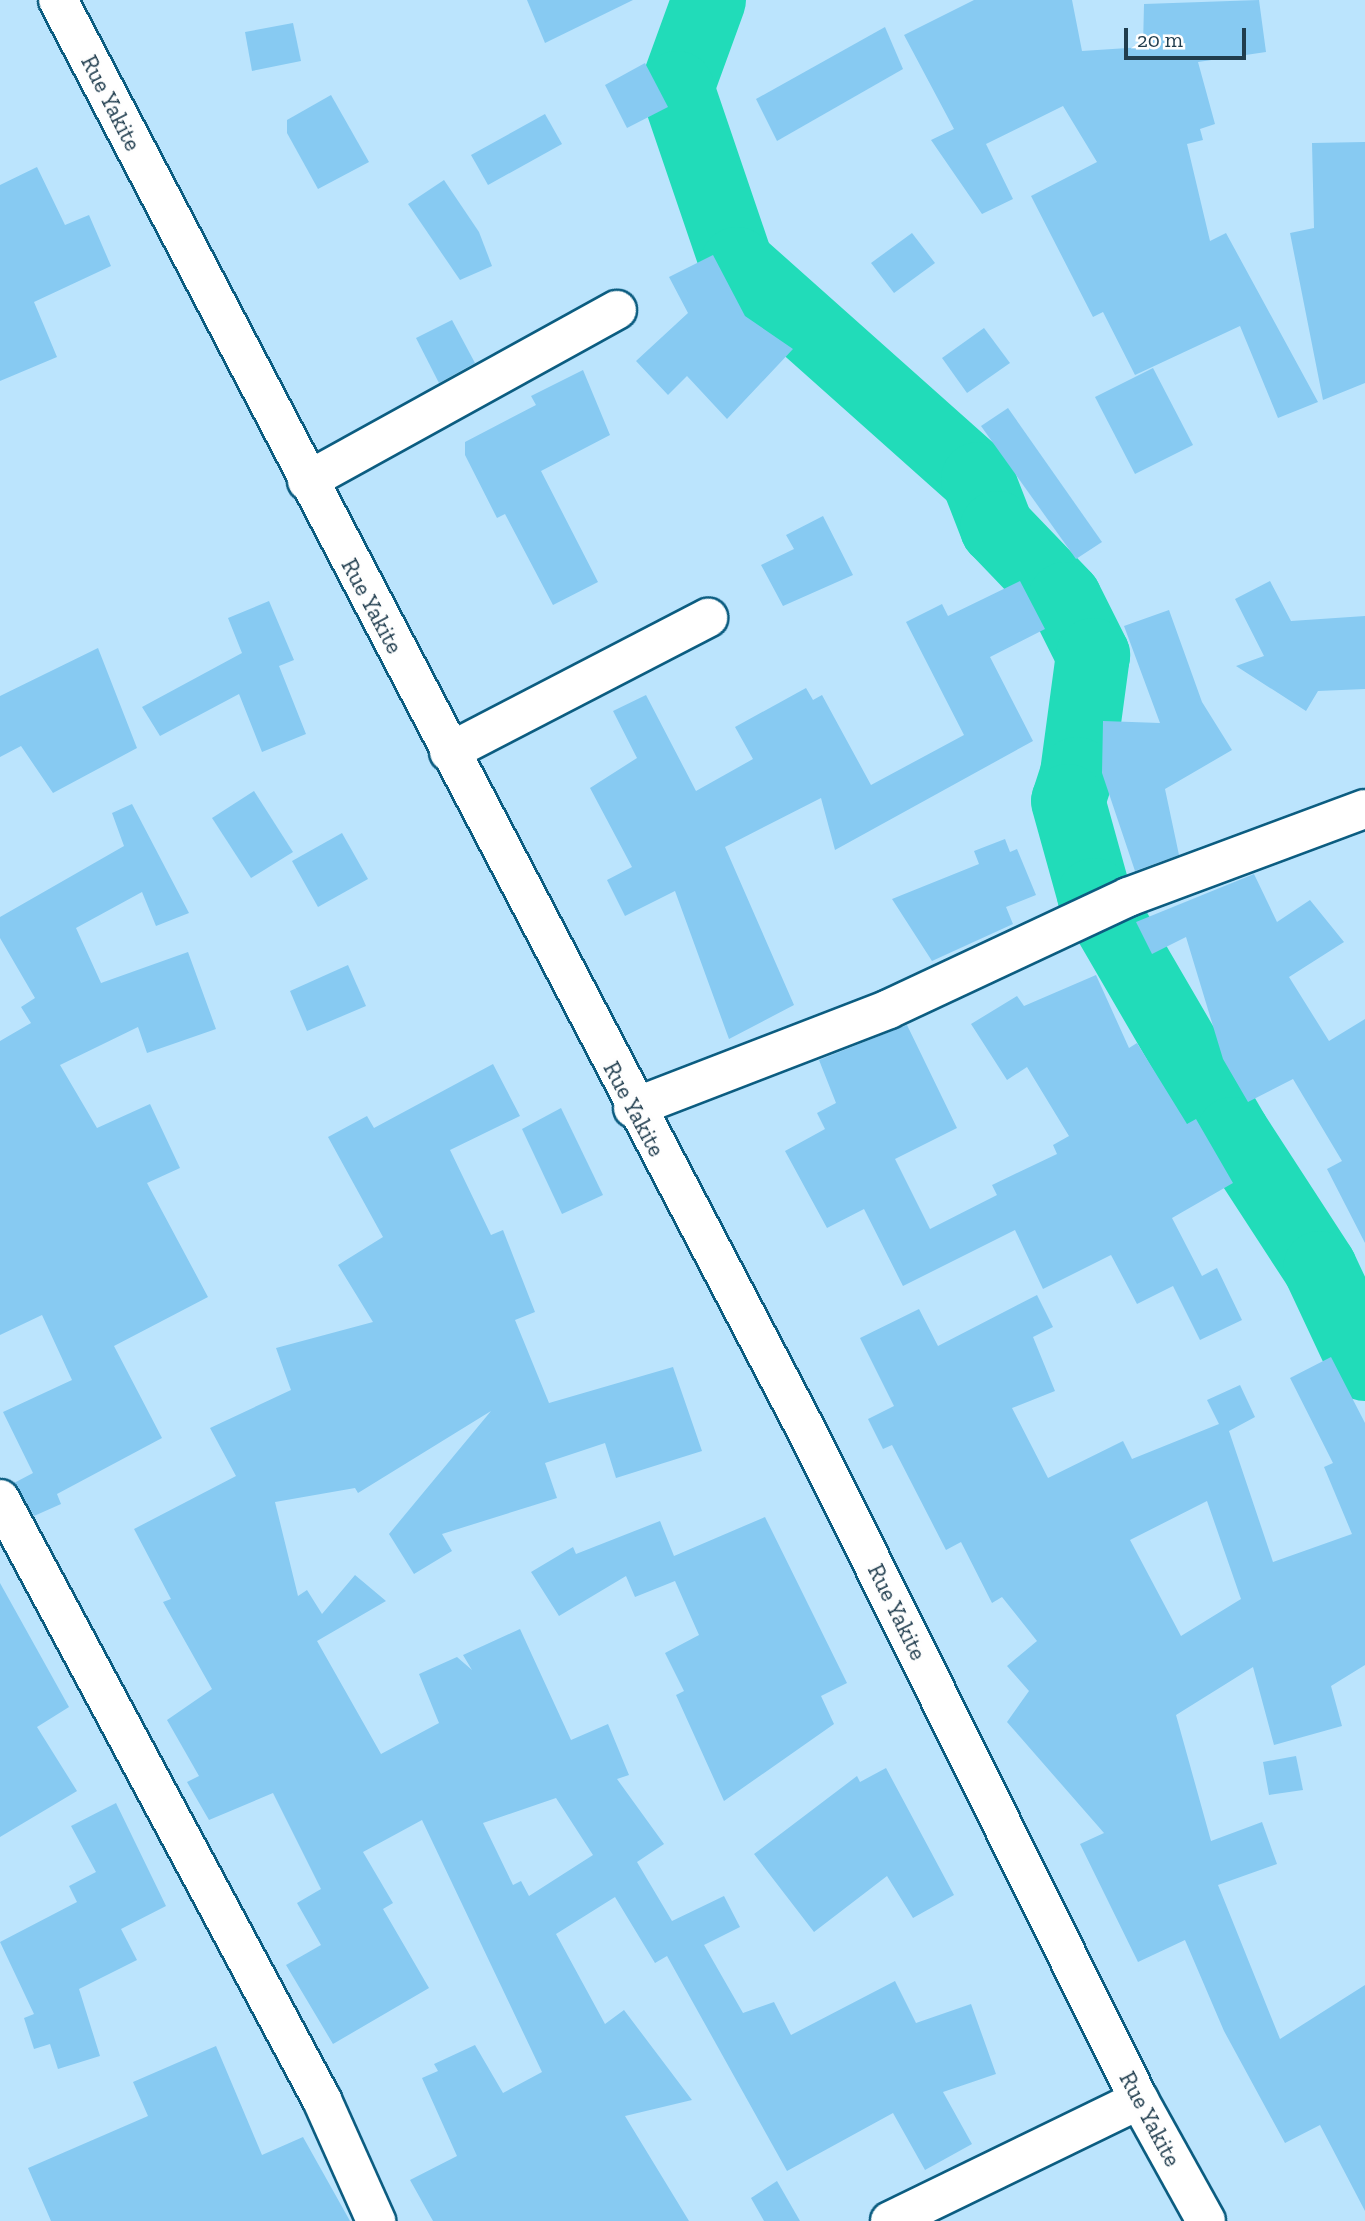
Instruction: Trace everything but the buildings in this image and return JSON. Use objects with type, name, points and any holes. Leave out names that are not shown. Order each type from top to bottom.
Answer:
[{"type":"street","name":"Rue Yakite","points":[[58,0],[633,1108],[810,1437],[1139,2100],[1206,2221]]},
{"type":"street","points":[[307,481],[617,310]]},
{"type":"street","points":[[449,752],[708,618]]},
{"type":"street","points":[[633,1108],[889,1009],[1080,923],[1128,897],[1364,809]]},
{"type":"street","points":[[0,1499],[323,2100],[376,2221]]},
{"type":"street","points":[[890,2221],[1139,2100]]},
{"type":"waterway","points":[[709,0],[677,88],[737,264],[978,479],[997,528],[1065,599],[1093,655],[1077,774],[1068,801],[1094,895],[1233,1134],[1320,1268],[1365,1364]]}]
